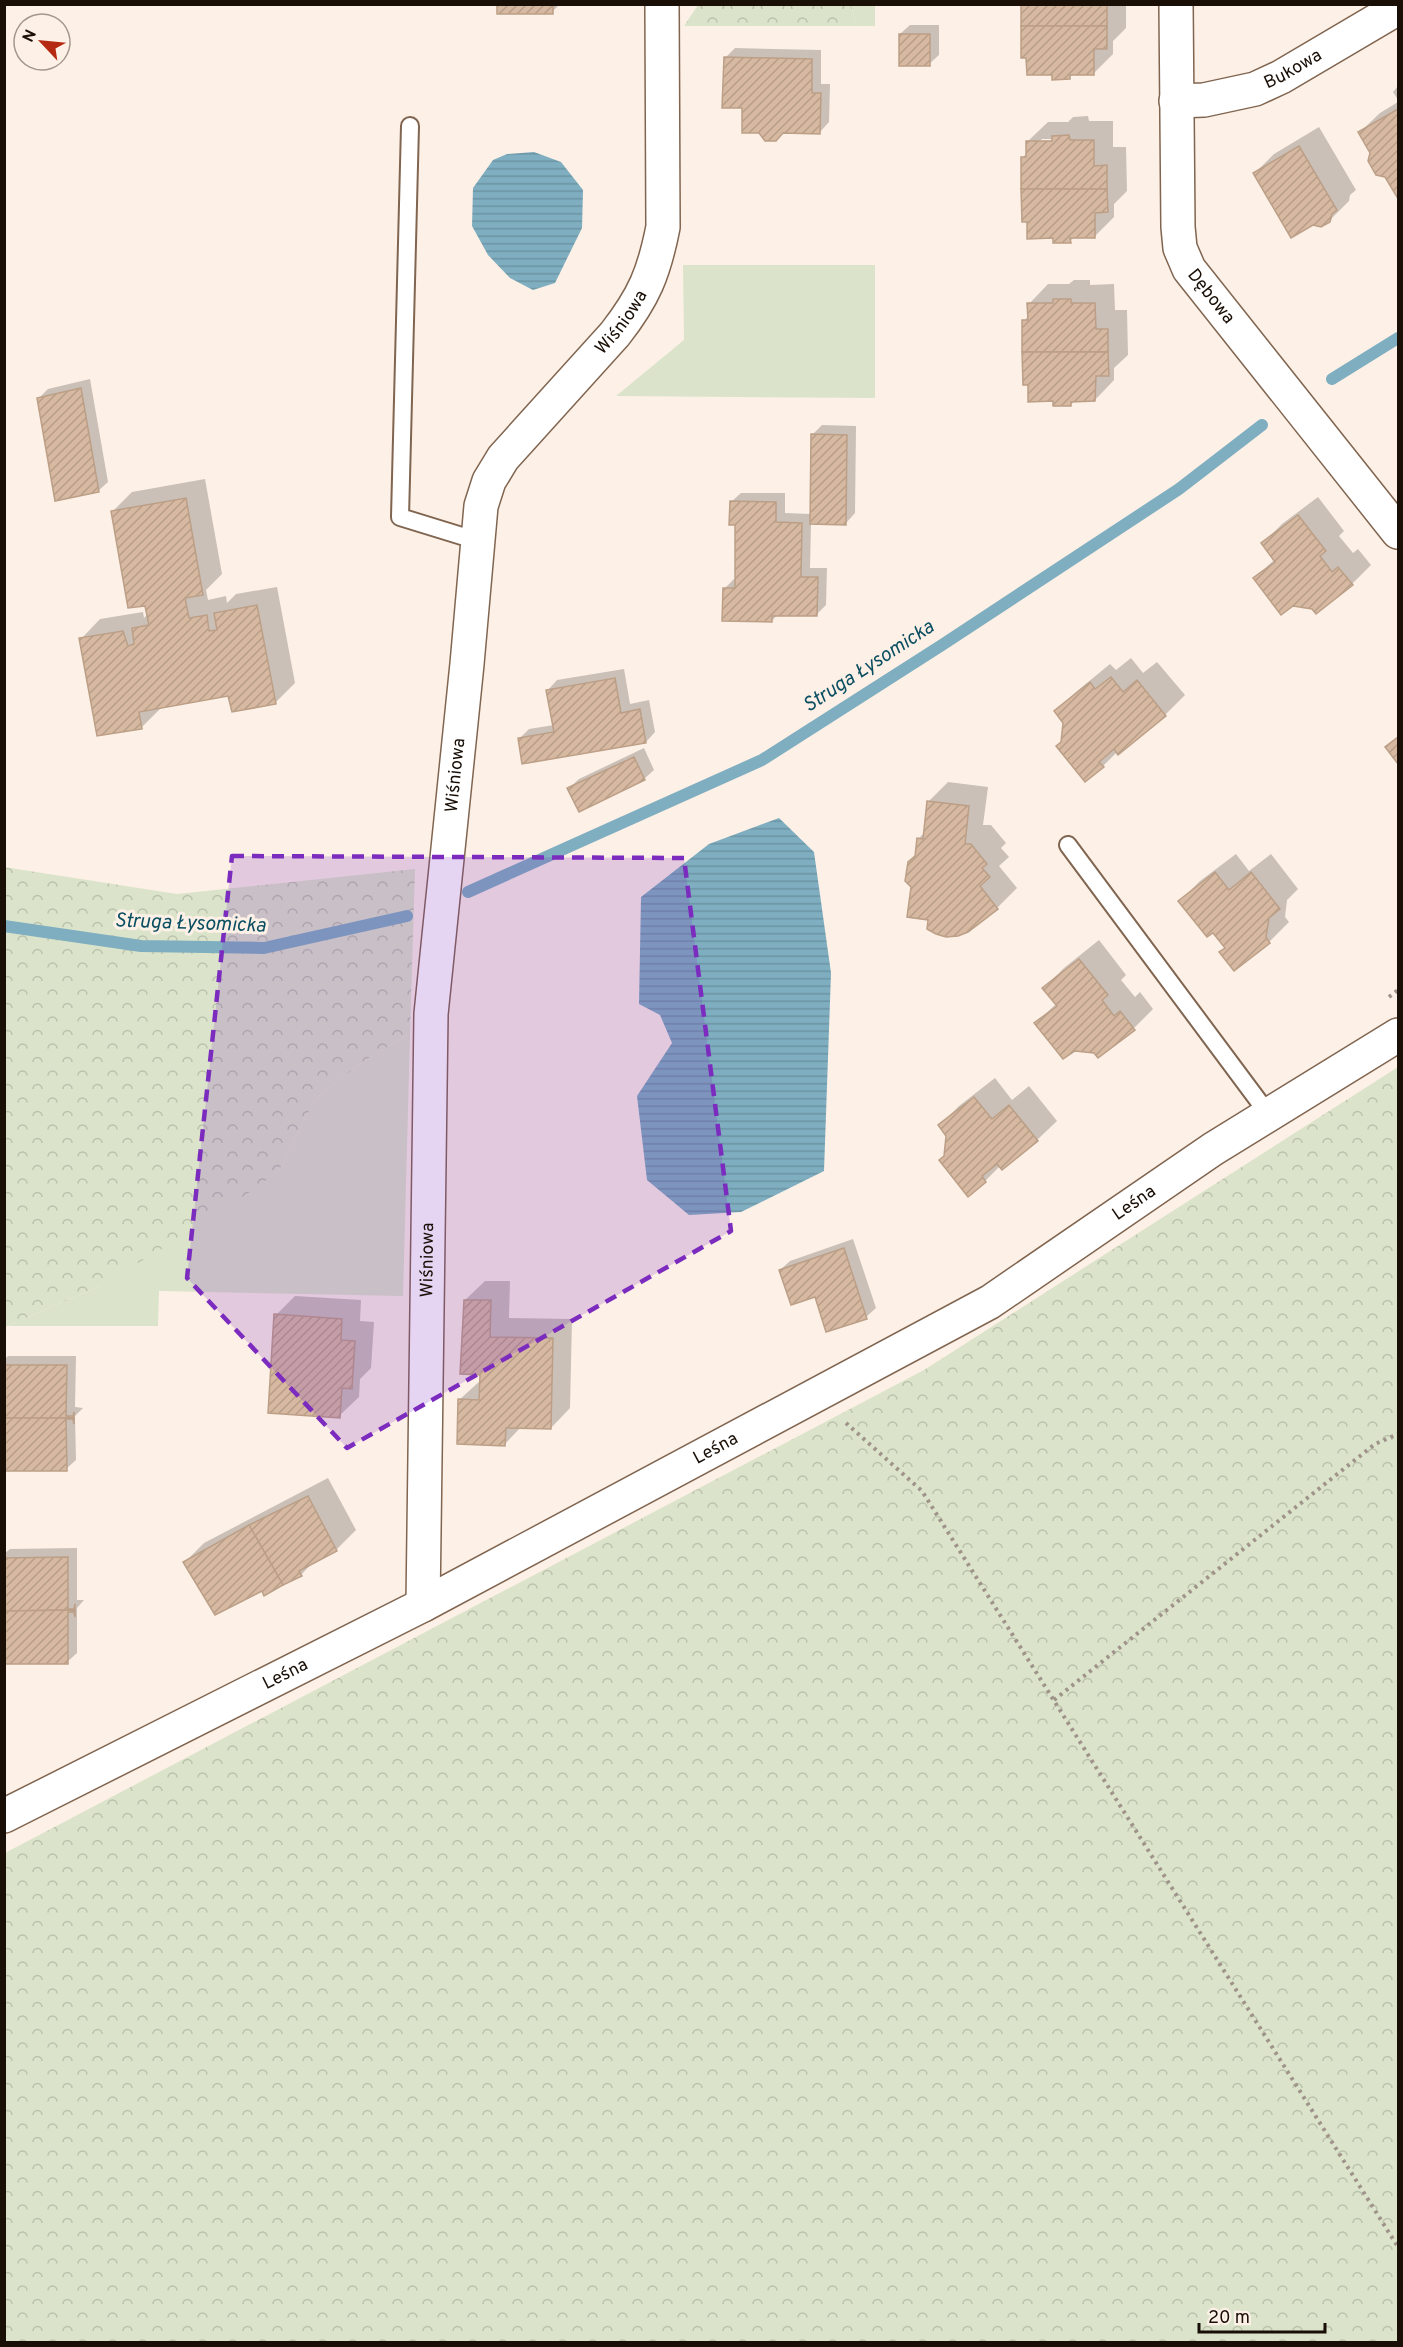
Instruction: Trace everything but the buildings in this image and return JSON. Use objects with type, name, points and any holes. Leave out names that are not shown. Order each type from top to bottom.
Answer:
[{"type":"street","name":"Wiśniowa","points":[[423,1605],[431,1014],[481,506],[489,481],[503,458],[626,320],[646,288],[656,261],[663,227],[662,4]]},
{"type":"street","name":"Dębowa","points":[[1176,4],[1180,248],[1189,269],[1398,532]]},
{"type":"street","name":"Bukowa","points":[[1176,101],[1203,100],[1255,89],[1281,77],[1398,8]]},
{"type":"street","name":"Leśna","points":[[4,1816],[423,1605],[990,1302],[1051,1263],[1213,1149],[1398,1035]]},
{"type":"lane","points":[[410,126],[400,517],[478,541]]},
{"type":"lane","points":[[1068,845],[1269,1115]]},
{"type":"path","points":[[815,1396],[922,1491],[1398,2247]]},
{"type":"path","points":[[1054,1700],[1375,1443],[1398,1434]]},
{"type":"highlighted area","points":[[232,856],[684,858],[731,1231],[347,1448],[187,1278]]},
{"type":"green space","points":[[698,5],[851,5],[857,26],[684,26]]},
{"type":"green space","points":[[851,5],[875,5],[875,26],[857,26]]},
{"type":"green space","points":[[683,265],[875,265],[875,398],[616,396],[684,340]]},
{"type":"green space","points":[[4,867],[177,894],[415,869],[410,1034],[365,1060],[315,1099],[278,1172],[203,1225],[97,1287],[8,1326],[4,1326]]},
{"type":"green space","points":[[410,1034],[403,1296],[159,1291],[158,1326],[8,1326],[97,1287],[278,1172],[315,1099],[365,1060]]},
{"type":"green space","points":[[1398,1067],[1398,2342],[5,2342],[5,1853],[924,1370]]},
{"type":"water","points":[[534,152],[561,162],[583,190],[582,228],[555,283],[533,290],[510,278],[488,255],[472,226],[473,188],[493,160],[507,154]]},
{"type":"water","points":[[779,818],[814,852],[831,973],[824,1171],[741,1212],[689,1215],[647,1180],[637,1096],[672,1043],[660,1015],[639,1004],[641,897],[709,844]]},
{"type":"waterway","name":"Struga Łysomicka","points":[[1332,379],[1398,338]]},
{"type":"waterway","name":"Struga Łysomicka","points":[[468,892],[762,760],[1179,489],[1262,425]]},
{"type":"waterway","name":"Struga Łysomicka","points":[[4,926],[141,946],[264,948],[407,916]]}]
